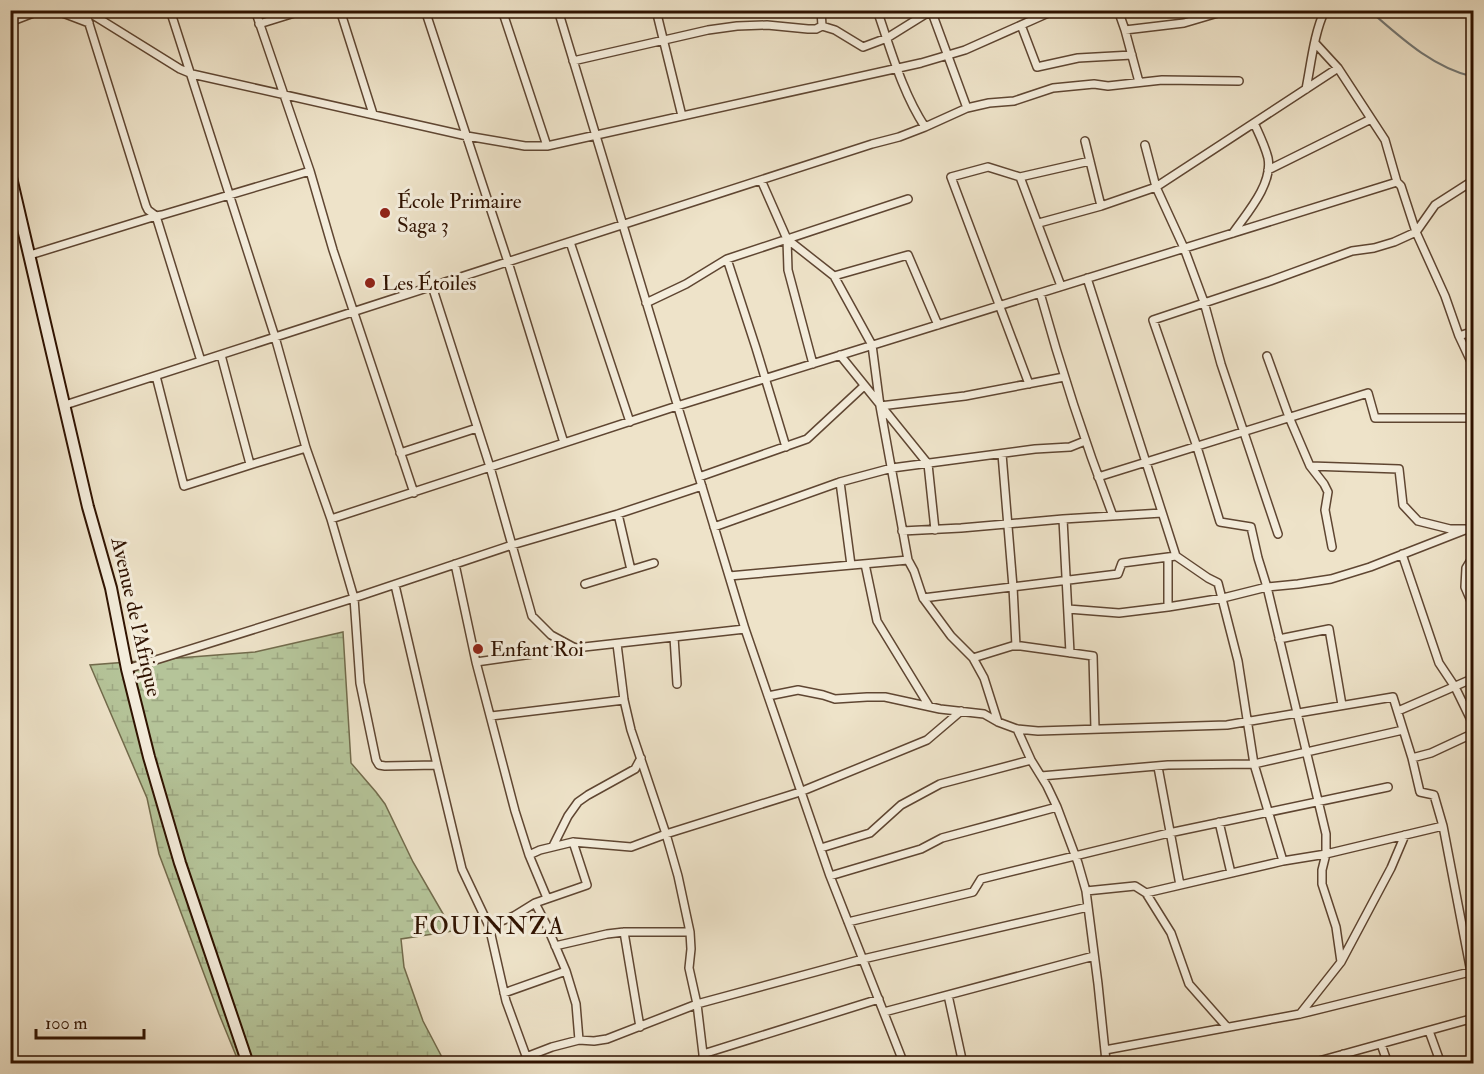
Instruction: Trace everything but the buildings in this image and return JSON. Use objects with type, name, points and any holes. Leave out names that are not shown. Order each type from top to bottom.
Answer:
[{"type":"main road","name":"Avenue de l'Afrique","points":[[10,173],[88,507],[111,588],[127,669],[149,757],[168,825],[248,1064]]},
{"type":"street","points":[[10,22],[41,10]]},
{"type":"street","points":[[56,10],[89,23]]},
{"type":"street","points":[[170,10],[275,337],[306,448],[331,519],[354,598],[360,683],[376,760],[379,765],[385,766],[437,765]]},
{"type":"street","points":[[255,10],[310,171],[333,250],[414,493]]},
{"type":"street","points":[[259,24],[303,10]]},
{"type":"street","points":[[340,10],[373,114]]},
{"type":"street","points":[[425,10],[508,262],[564,443]]},
{"type":"street","points":[[502,10],[547,146]]},
{"type":"street","points":[[572,10],[558,12],[745,629],[830,876],[904,1064]]},
{"type":"street","points":[[656,10],[682,116]]},
{"type":"street","points":[[821,10],[822,26]]},
{"type":"street","points":[[877,10],[897,69],[914,110],[925,127]]},
{"type":"street","points":[[85,11],[192,74],[467,136],[525,146],[547,146],[948,56],[1055,10]]},
{"type":"street","points":[[1118,10],[1138,82]]},
{"type":"street","points":[[1306,89],[1315,43],[1325,10]]},
{"type":"street","points":[[85,11],[146,206],[156,216],[201,361]]},
{"type":"street","points":[[573,61],[708,30],[749,25],[808,29],[822,26],[835,30],[863,47],[887,38],[931,11],[967,108]]},
{"type":"street","points":[[1125,30],[1184,23],[1227,11]]},
{"type":"street","points":[[1021,25],[1037,67],[1078,58],[1132,55]]},
{"type":"street","points":[[1315,43],[1338,68],[1385,140],[1397,182],[1401,186],[1416,232],[1445,296],[1473,368]]},
{"type":"street","points":[[1039,223],[1101,206],[1156,187],[1338,68]]},
{"type":"street","points":[[65,405],[925,127],[967,108],[988,103],[1014,101],[1053,88],[1095,84],[1108,86],[1162,80],[1239,81]]},
{"type":"street","points":[[1268,170],[1371,119]]},
{"type":"street","points":[[1233,233],[1248,213],[1268,175],[1268,160],[1254,123]]},
{"type":"street","points":[[1085,141],[1101,206]]},
{"type":"street","points":[[1145,146],[1156,187],[1184,248],[1204,302],[1221,364],[1278,534]]},
{"type":"street","points":[[1029,384],[951,177],[988,167],[1020,177],[1090,160]]},
{"type":"street","points":[[30,255],[310,171]]},
{"type":"street","points":[[1020,177],[1061,286]]},
{"type":"street","points":[[761,180],[787,239],[788,270],[813,364]]},
{"type":"street","points":[[1341,962],[1336,927],[1322,884],[1326,834],[1251,527],[1220,522],[1153,320],[1352,251],[1394,242],[1416,232],[1435,205],[1473,180]]},
{"type":"street","points":[[331,519],[677,406],[1397,182]]},
{"type":"street","points":[[646,303],[686,284],[727,259],[908,199]]},
{"type":"street","points":[[787,239],[834,276],[872,345],[880,406],[908,560],[914,571],[922,598],[951,636],[973,658],[984,678],[998,722]]},
{"type":"street","points":[[570,242],[630,422]]},
{"type":"street","points":[[834,276],[908,255],[938,325]]},
{"type":"street","points":[[727,259],[786,447]]},
{"type":"street","points":[[1087,278],[1162,513],[1172,556],[1168,607]]},
{"type":"street","points":[[432,286],[490,467],[532,616],[551,636],[575,648]]},
{"type":"street","points":[[1040,293],[1064,377],[1113,516]]},
{"type":"street","points":[[1460,336],[1473,331]]},
{"type":"street","points":[[221,355],[249,462],[253,464]]},
{"type":"street","points":[[840,355],[928,464],[935,530]]},
{"type":"street","points":[[1267,356],[1310,466],[1328,492],[1325,510],[1332,547]]},
{"type":"street","points":[[156,376],[183,486],[306,448]]},
{"type":"street","points":[[880,406],[965,396],[1064,377]]},
{"type":"street","points":[[699,477],[807,439],[864,386]]},
{"type":"street","points":[[1098,477],[1368,393],[1375,418],[1473,418]]},
{"type":"street","points":[[400,453],[477,428]]},
{"type":"street","points":[[714,527],[840,482],[892,468],[1035,449],[1070,447],[1085,441]]},
{"type":"street","points":[[1002,454],[1016,646]]},
{"type":"street","points":[[1310,466],[1399,469],[1403,505],[1419,521],[1449,529],[1472,528]]},
{"type":"street","points":[[840,482],[851,565]]},
{"type":"street","points":[[127,669],[702,486]]},
{"type":"street","points":[[902,531],[1162,513]]},
{"type":"street","points":[[618,514],[631,570]]},
{"type":"street","points":[[1063,519],[1070,653]]},
{"type":"street","points":[[1068,609],[1119,613],[1223,598],[1267,587],[1298,585],[1331,579],[1370,567],[1472,528]]},
{"type":"street","points":[[1402,555],[1439,663],[1455,687],[1473,726]]},
{"type":"street","points":[[1473,555],[1466,568],[1466,587],[1473,608]]},
{"type":"street","points":[[922,598],[1118,574],[1122,563],[1172,556],[1218,583],[1238,661],[1254,764],[1283,861]]},
{"type":"street","points":[[729,576],[908,560]]},
{"type":"street","points":[[585,584],[654,563]]},
{"type":"street","points":[[455,564],[476,662],[515,811],[547,898]]},
{"type":"street","points":[[865,564],[877,621],[929,706]]},
{"type":"street","points":[[395,585],[462,869],[489,926],[504,993],[528,1060],[552,1047],[579,1040],[603,1040],[697,1004],[862,959],[1088,907]]},
{"type":"street","points":[[476,662],[575,648],[745,629]]},
{"type":"street","points":[[1279,639],[1329,629],[1342,705]]},
{"type":"street","points":[[674,637],[677,684]]},
{"type":"street","points":[[617,644],[624,700],[631,730],[666,834],[690,933],[689,968],[697,1004],[703,1064]]},
{"type":"street","points":[[973,658],[1016,646],[1093,656],[1095,729]]},
{"type":"street","points":[[1398,711],[1473,678]]},
{"type":"street","points":[[768,696],[798,690],[814,692],[835,699],[885,697],[984,714],[1017,729],[1038,731],[1227,725],[1393,697],[1420,792],[1434,795],[1443,826],[1472,972],[1300,1014],[1105,1050]]},
{"type":"street","points":[[491,716],[624,700]]},
{"type":"street","points":[[530,855],[540,850],[573,842],[631,847],[800,792],[927,740],[961,711]]},
{"type":"street","points":[[1017,729],[1030,760],[1057,807],[1076,856],[1086,891],[1105,1050],[1102,1062],[1125,1064]]},
{"type":"street","points":[[1041,776],[1168,765],[1254,764],[1403,730]]},
{"type":"street","points":[[1412,758],[1431,753],[1473,733]]},
{"type":"street","points":[[554,846],[572,808],[588,795],[635,770],[640,758]]},
{"type":"street","points":[[821,848],[870,833],[901,805],[940,784],[1030,760]]},
{"type":"street","points":[[1158,767],[1180,885]]},
{"type":"street","points":[[848,922],[973,892],[981,879],[1169,833],[1388,787]]},
{"type":"street","points":[[830,876],[921,849],[942,838],[1057,807]]},
{"type":"street","points":[[1220,822],[1231,873]]},
{"type":"street","points":[[1146,894],[1443,826]]},
{"type":"street","points":[[1300,1014],[1341,962],[1405,835]]},
{"type":"street","points":[[489,926],[514,916],[535,903],[587,885],[573,842]]},
{"type":"street","points":[[1086,891],[1135,886],[1146,894],[1171,933],[1189,984],[1227,1028]]},
{"type":"street","points":[[535,903],[566,971],[576,1004],[579,1040]]},
{"type":"street","points":[[555,946],[624,932],[690,933]]},
{"type":"street","points":[[624,932],[640,1027]]},
{"type":"street","points":[[884,1012],[1094,956]]},
{"type":"street","points":[[504,993],[566,971]]},
{"type":"street","points":[[948,994],[963,1064]]},
{"type":"street","points":[[703,1054],[879,999]]},
{"type":"street","points":[[1308,1064],[1473,1018]]},
{"type":"street","points":[[1429,1031],[1441,1064]]},
{"type":"street","points":[[1381,1044],[1388,1064]]},
{"type":"street","points":[[1343,1054],[1346,1064]]},
{"type":"green space","points":[[343,632],[351,763],[385,804],[413,862],[453,931],[401,939],[404,967],[423,1021],[445,1063],[239,1063],[159,854],[147,798],[90,665],[255,652]]},
{"type":"waterway","points":[[1369,10],[1405,41],[1431,59],[1459,73],[1474,77]]},
{"type":"place","name":"École Primaire Saga 3","points":[[385,213]]},
{"type":"place","name":"Les Étoiles","points":[[370,283]]},
{"type":"place","name":"Enfant Roi","points":[[478,649]]},
{"type":"district","name":"FOUINNZA","points":[[489,926]]}]
